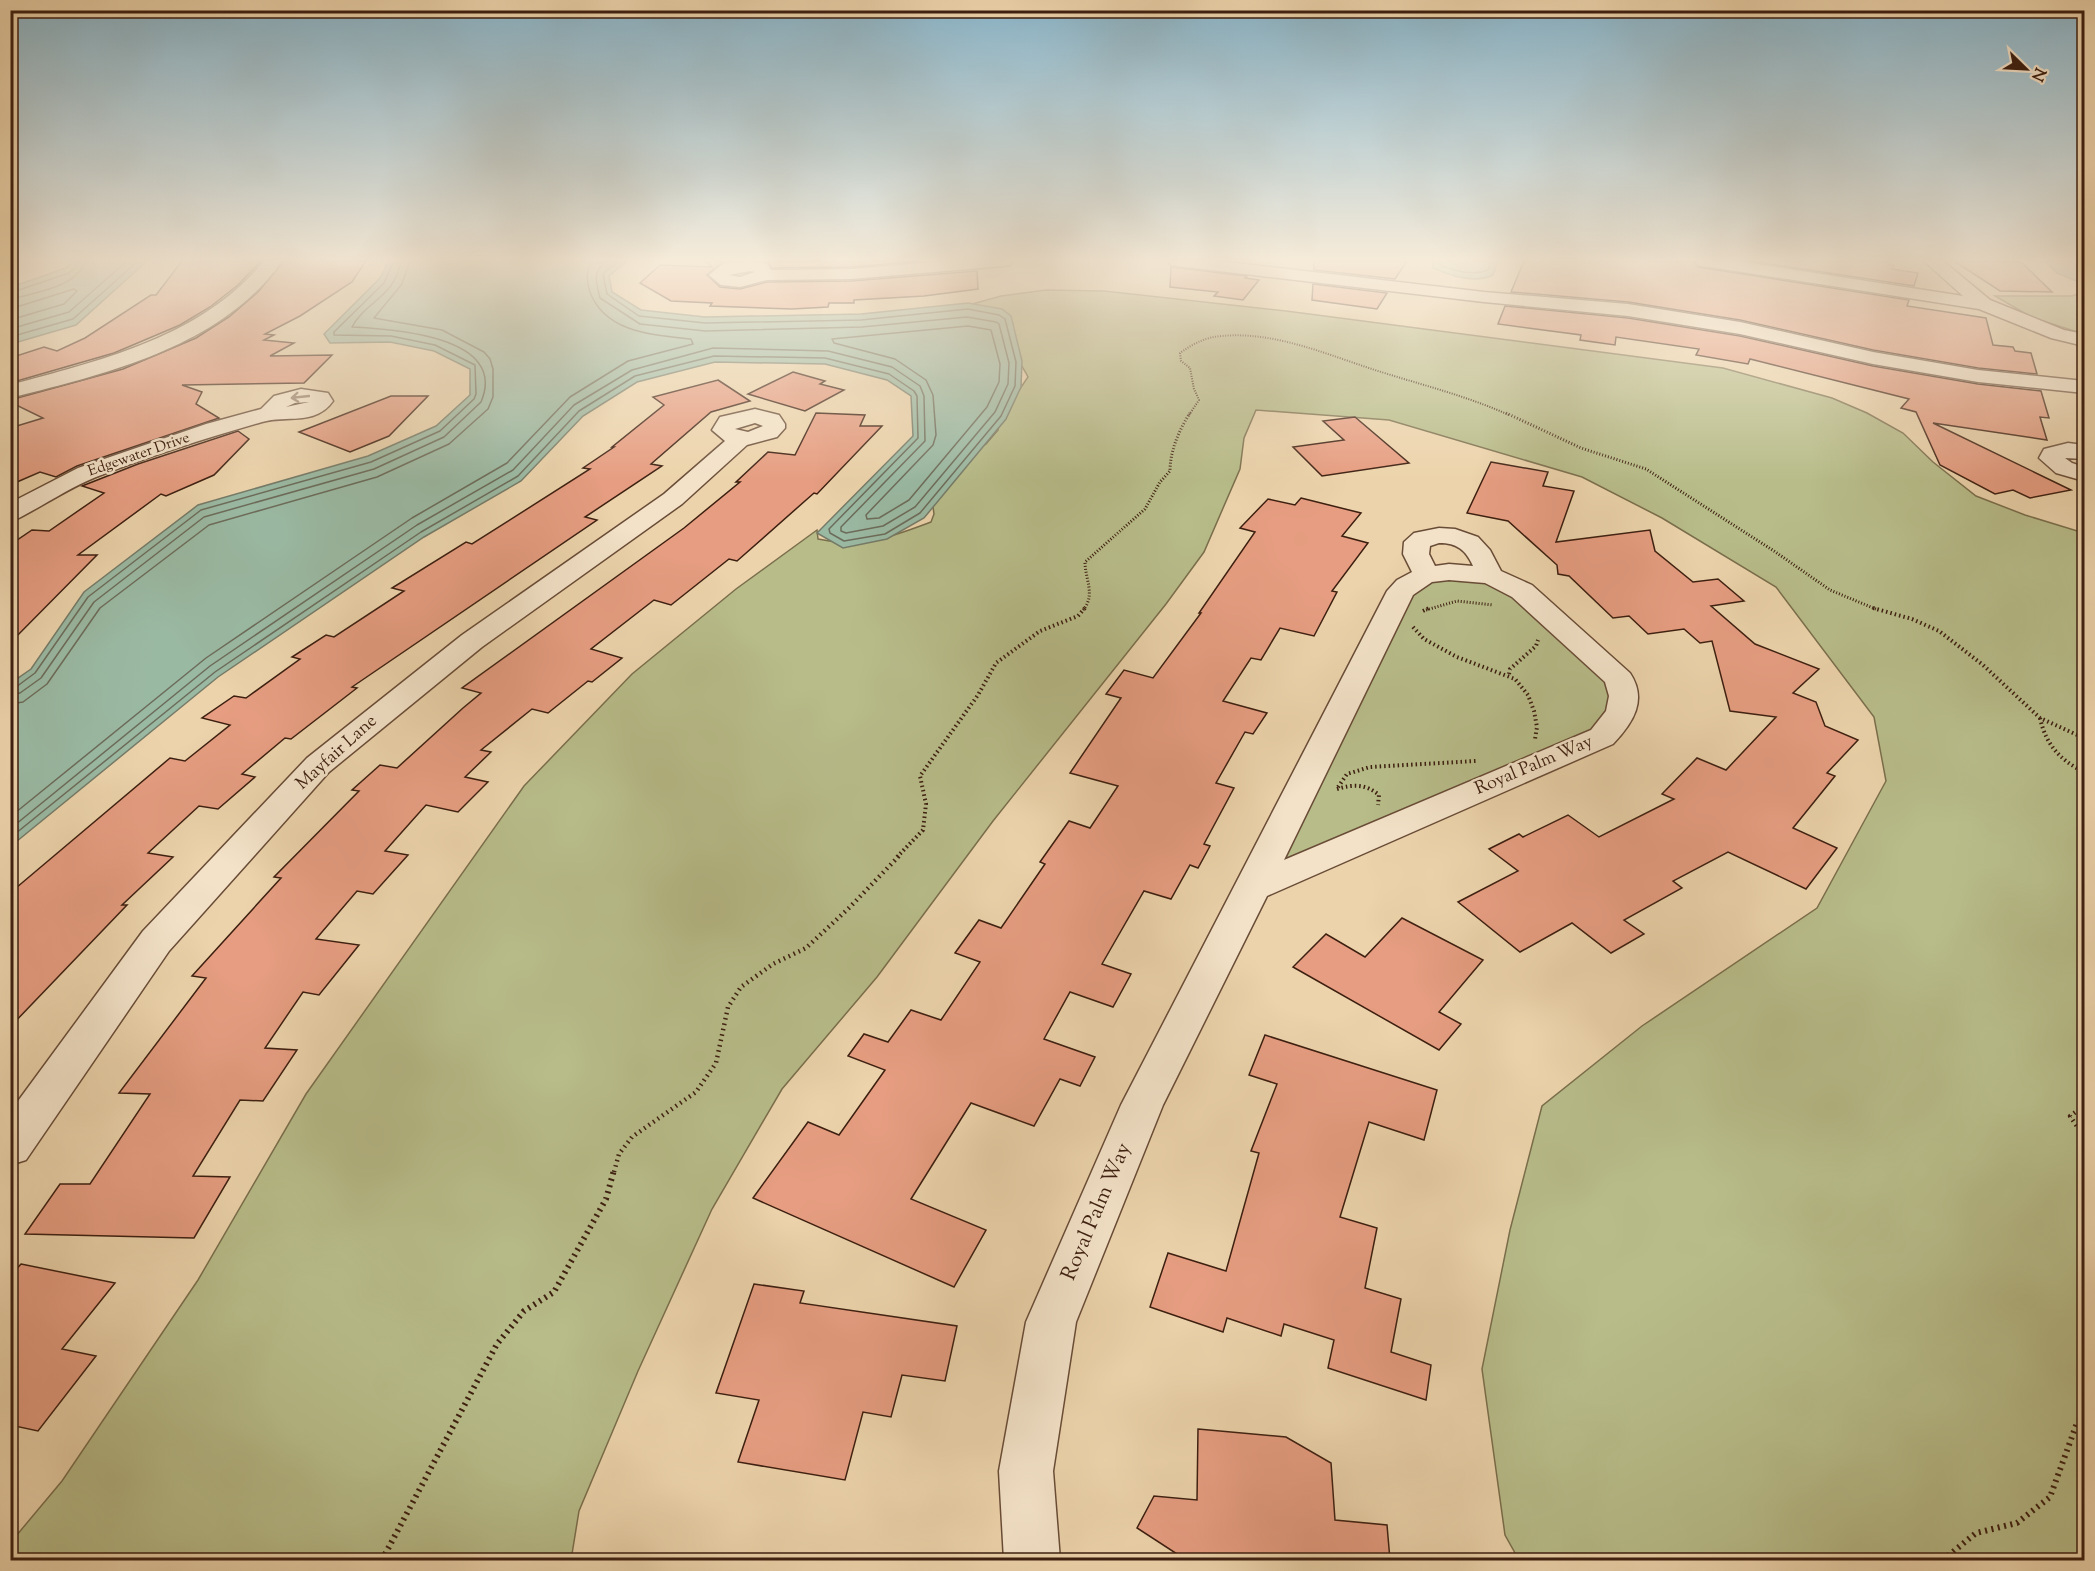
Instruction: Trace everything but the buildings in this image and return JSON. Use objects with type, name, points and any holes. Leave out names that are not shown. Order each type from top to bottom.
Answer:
[{"type":"street","points":[[10,392],[101,367],[180,334]]},
{"type":"street","points":[[1768,334],[1873,358],[1978,376],[2084,388]]},
{"type":"street","points":[[2059,334],[2085,340]]},
{"type":"street","name":"Edgewater Drive","points":[[10,513],[86,473],[214,429],[274,412]]},
{"type":"street","name":"Mayfair Lane","points":[[10,1147],[156,941],[318,765],[472,641],[673,499],[742,438]]},
{"type":"street","points":[[2085,452],[2058,451],[2052,454],[2051,458],[2064,468],[2085,474]]},
{"type":"street","name":"Royal Palm Way","points":[[1032,1560],[1026,1471],[1051,1322],[1142,1105],[1253,888],[1400,615],[1401,591],[1412,581],[1426,574],[1449,572],[1491,576],[1522,591],[1619,679],[1624,690],[1625,706],[1618,721],[1602,737],[1253,888]]},
{"type":"path","points":[[382,1560],[393,1544],[497,1344],[524,1311],[554,1292],[574,1259],[606,1198],[619,1154],[632,1137],[696,1092],[716,1063],[728,1007],[741,987],[772,964],[806,948],[849,908],[923,830],[926,804],[920,776],[978,695],[996,663],[1040,632],[1078,616],[1089,603],[1085,562],[1145,509],[1160,482],[1170,471],[1170,459],[1182,425],[1199,400],[1194,389],[1191,368],[1181,361],[1180,353],[1188,344],[1206,338],[1229,335],[1276,340],[1474,400],[1503,411],[1582,449],[1653,471],[1666,484],[1774,551],[1830,590],[1865,606],[1939,631],[1983,665],[2040,718],[2085,738]]},
{"type":"path","points":[[1501,607],[1464,599],[1438,603],[1400,615],[1415,632],[1431,644],[1467,662],[1516,678],[1530,697],[1537,717],[1537,738],[1529,746]]},
{"type":"path","points":[[1509,674],[1510,669],[1536,646],[1539,636]]},
{"type":"path","points":[[2040,718],[2043,735],[2057,754],[2066,764],[2085,772]]},
{"type":"path","points":[[1330,798],[1347,774],[1370,767],[1479,761]]},
{"type":"path","points":[[1336,789],[1347,785],[1371,788],[1378,795],[1378,806],[1375,812]]},
{"type":"path","points":[[2085,1106],[2070,1116],[2085,1137]]},
{"type":"path","points":[[1943,1560],[1976,1533],[2017,1523],[2050,1497],[2077,1423],[2085,1415]]},
{"type":"shaded area","points":[[1009,334],[1465,334],[1723,368],[1832,398],[1867,413],[1903,433],[1933,462],[1976,496],[2025,515],[2084,533],[2084,1560],[1519,1560],[1505,1535],[1482,1369],[1510,1230],[1542,1106],[1642,1026],[1817,908],[1886,781],[1874,717],[1776,587],[1662,518],[1582,477],[1389,420],[1256,410],[1244,438],[1240,469],[1204,552],[1166,604],[993,821],[877,977],[782,1089],[712,1209],[638,1371],[579,1511],[571,1560],[11,1560],[11,1542],[62,1481],[198,1280],[306,1094],[524,786],[632,674],[736,589],[817,530],[818,539],[848,543],[889,537],[931,522],[934,514],[932,500],[954,465],[986,444],[998,430],[998,421],[1028,377],[1013,351]]},
{"type":"shaded area","points":[[1491,576],[1619,679],[1618,721],[1253,888],[1412,581]]},
{"type":"water","points":[[11,334],[44,334],[11,344]]},
{"type":"water","points":[[324,334],[1015,334],[1022,361],[1021,387],[1006,419],[924,518],[887,539],[843,548],[817,533],[913,436],[911,396],[887,380],[825,364],[715,362],[637,382],[583,416],[521,481],[424,537],[218,677],[11,846],[11,683],[31,669],[84,592],[198,505],[368,456],[436,426],[470,395],[470,369],[434,351],[390,342],[330,343]]}]
